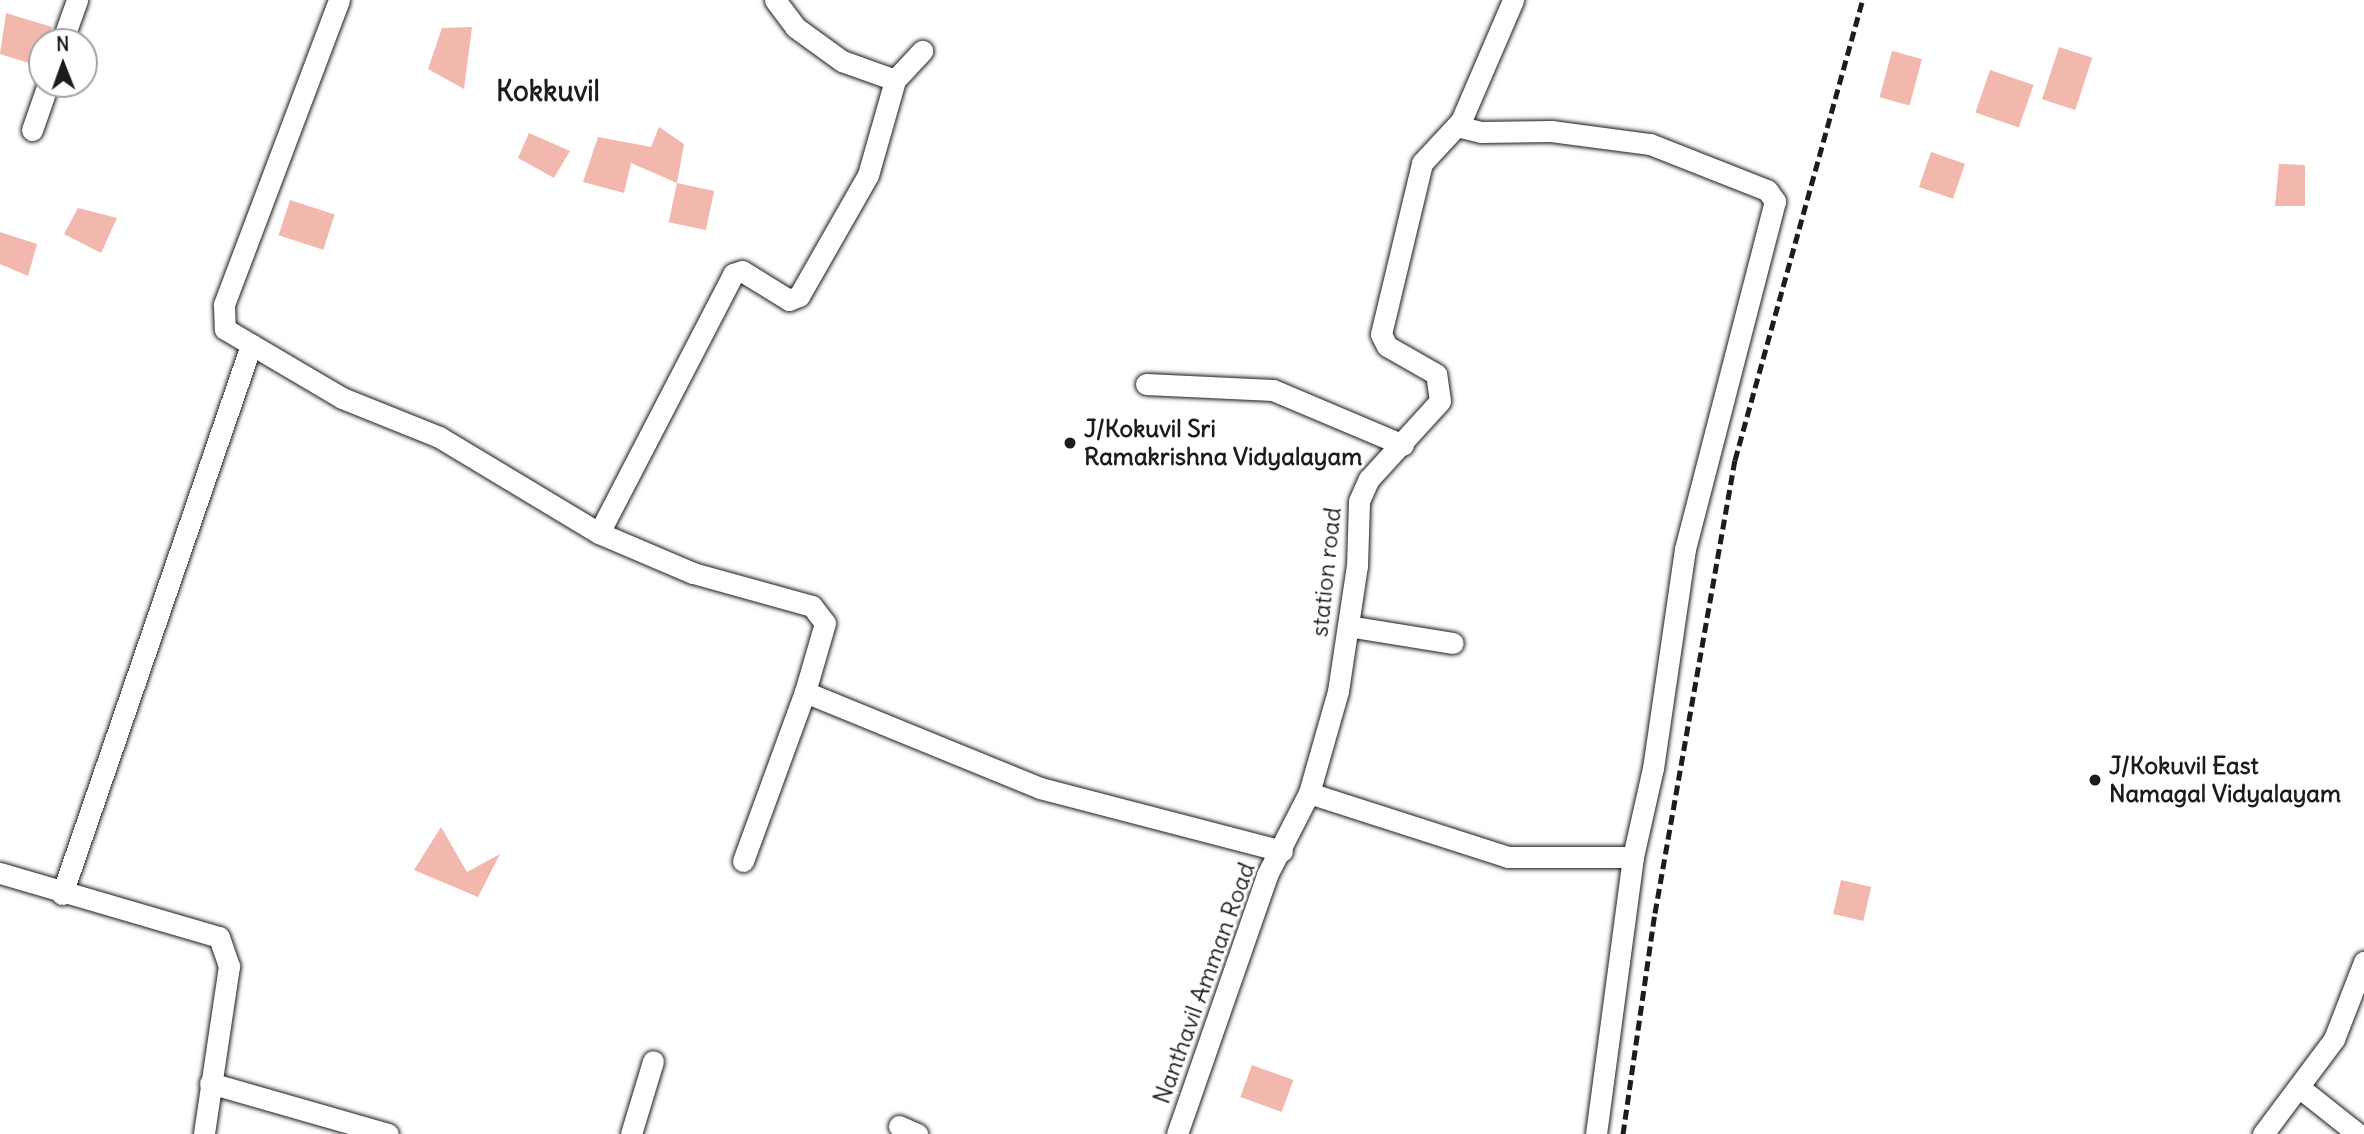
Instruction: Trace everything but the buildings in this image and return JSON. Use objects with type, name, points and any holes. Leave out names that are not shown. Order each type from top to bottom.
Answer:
[{"type":"street","points":[[67,28],[77,0]]},
{"type":"street","points":[[339,0],[224,305],[225,329],[342,398],[439,437],[599,533],[693,573],[822,613],[825,623],[805,692],[743,861]]},
{"type":"street","points":[[775,0],[795,27],[842,61],[895,80]]},
{"type":"street","name":"station road","points":[[1282,852],[1308,793],[1338,691],[1348,626],[1359,501],[1369,479],[1403,445],[1440,401],[1436,374],[1387,346],[1381,334],[1422,163],[1461,121],[1513,0]]},
{"type":"street","points":[[599,533],[733,274],[742,271],[789,300],[799,296],[869,174],[895,80],[922,51]]},
{"type":"street","points":[[32,130],[43,98]]},
{"type":"street","points":[[1461,121],[1461,127],[1481,132],[1551,131],[1650,144],[1767,190],[1775,201],[1685,549],[1653,768],[1633,857],[1596,1134]]},
{"type":"street","points":[[62,894],[251,345]]},
{"type":"street","points":[[1146,384],[1273,390],[1403,445]]},
{"type":"street","points":[[1348,626],[1452,643]]},
{"type":"street","points":[[805,692],[1040,788],[1282,852]]},
{"type":"street","points":[[1308,793],[1508,857],[1633,857]]},
{"type":"street","name":"Nanthavil Amman Road","points":[[1177,1134],[1267,875],[1282,852]]},
{"type":"street","points":[[0,873],[62,894],[219,937],[229,966],[204,1134]]},
{"type":"street","points":[[2263,1134],[2334,1039],[2364,962]]},
{"type":"street","points":[[631,1134],[653,1061]]},
{"type":"street","points":[[210,1083],[388,1134]]},
{"type":"street","points":[[2300,1088],[2358,1134]]},
{"type":"railway","points":[[1623,1134],[1655,913],[1735,460],[1863,0]]},
{"type":"place","name":"J/Kokuvil Sri Ramakrishna Vidyalayam","points":[[1070,443]]},
{"type":"place","name":"J/Kokuvil East Namagal Vidyalayam","points":[[2095,780]]},
{"type":"district","name":"Kokkuvil","points":[[548,91]]}]
